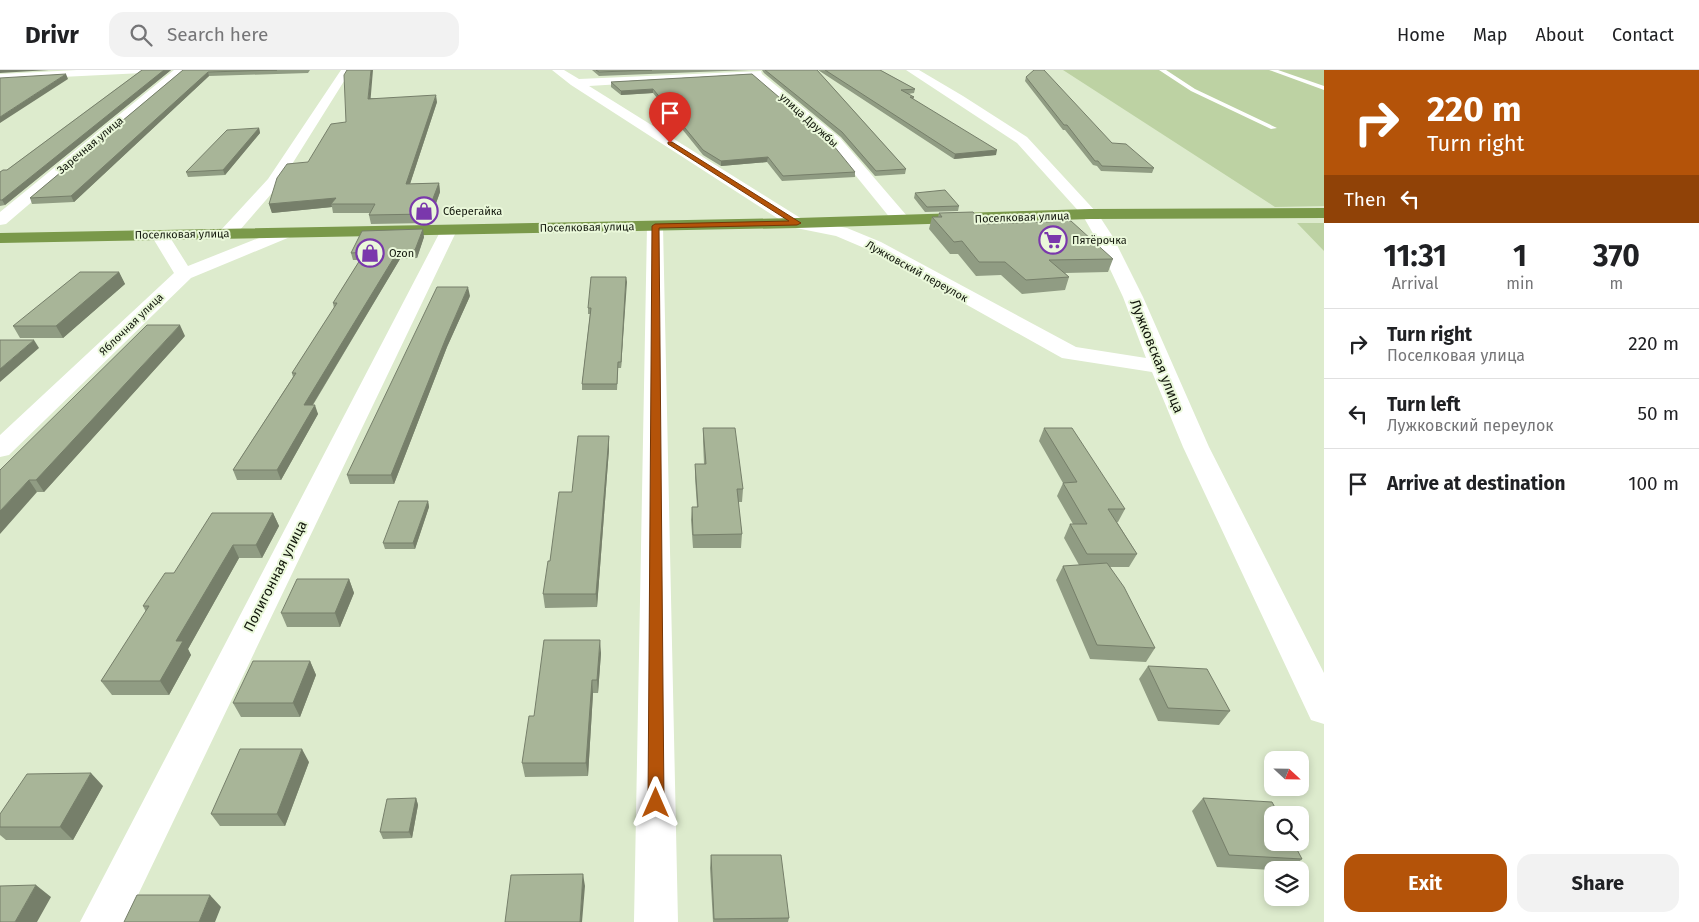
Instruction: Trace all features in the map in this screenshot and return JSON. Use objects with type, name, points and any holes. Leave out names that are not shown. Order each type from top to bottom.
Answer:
[{"type":"highway","name":"Поселковая улица","points":[[0,238],[797,223],[1090,214],[1324,213]]},
{"type":"street","points":[[0,77],[42,73],[143,70]]},
{"type":"street","name":"Заречная улица","points":[[0,220],[181,70]]},
{"type":"street","points":[[227,234],[274,182],[346,70]]},
{"type":"street","name":"Лужковский переулок","points":[[557,70],[797,223],[841,232],[875,246],[1070,354],[1161,367]]},
{"type":"street","points":[[642,70],[653,78]]},
{"type":"street","name":"Лужковская улица","points":[[910,70],[960,98],[1022,140],[1090,214],[1104,237],[1133,297],[1196,447],[1324,709]]},
{"type":"street","points":[[575,83],[754,72]]},
{"type":"street","name":"улица Дружбы","points":[[754,72],[835,142],[901,220]]},
{"type":"street","points":[[15,89],[42,73]]},
{"type":"street","points":[[655,226],[656,922]]},
{"type":"street","name":"Полигонная улица","points":[[102,922],[449,230]]},
{"type":"street","name":"Яблочная улица","points":[[0,449],[184,274],[284,233]]},
{"type":"street","points":[[160,235],[184,274]]},
{"type":"lane","points":[[1162,70],[1193,90],[1273,128]]},
{"type":"lane","points":[[1272,70],[1324,88]]},
{"type":"green space","points":[[1063,70],[1324,70],[1324,206],[1275,207]]},
{"type":"green space","points":[[1297,223],[1324,223],[1324,251]]},
{"type":"building","points":[[142,70],[164,70],[0,200],[0,172],[7,170]]},
{"type":"building","points":[[183,70],[277,70],[208,72],[71,196],[30,198]]},
{"type":"building","points":[[347,70],[371,70],[368,99],[436,95],[406,184],[439,183],[427,214],[369,215],[375,204],[331,204],[336,198],[269,204],[277,178],[287,164],[308,162],[331,124],[346,122],[344,75]]},
{"type":"building","points":[[596,70],[652,70],[599,72]]},
{"type":"building","points":[[765,70],[817,70],[906,169],[876,171],[842,132]]},
{"type":"building","points":[[825,70],[880,70],[915,89],[901,90],[914,97],[910,97],[997,150],[955,154]]},
{"type":"building","points":[[1034,70],[1044,70],[1112,143],[1126,144],[1154,168],[1102,166],[1098,161],[1095,161],[1026,77]]},
{"type":"building","points":[[66,74],[0,117],[0,78]]},
{"type":"building","points":[[752,74],[829,140],[855,172],[783,176],[768,157],[721,161],[703,150],[653,89],[621,91],[611,82]]},
{"type":"building","points":[[259,128],[223,170],[186,172],[227,130]]},
{"type":"building","points":[[945,190],[959,206],[927,207],[915,193]]},
{"type":"building","points":[[973,212],[984,224],[1071,221],[1113,259],[1049,260],[1069,277],[1026,280],[1005,262],[979,262],[962,241],[954,242],[932,217],[942,217],[939,213]]},
{"type":"building","points":[[423,229],[415,250],[398,251],[304,405],[315,405],[277,470],[233,470],[296,373],[292,373],[337,303],[333,303],[365,252],[351,253],[362,231]]},
{"type":"building","points":[[80,272],[119,272],[56,326],[13,326]]},
{"type":"building","points":[[591,277],[626,277],[621,362],[618,362],[617,384],[582,384],[591,308],[588,308]]},
{"type":"building","points":[[437,287],[468,287],[391,475],[347,475]]},
{"type":"building","points":[[147,325],[180,325],[36,480],[29,480],[0,511],[0,470]]},
{"type":"building","points":[[0,340],[34,340],[0,369]]},
{"type":"building","points":[[703,428],[735,428],[743,489],[737,489],[742,534],[693,535],[692,507],[698,507],[695,464],[706,464]]},
{"type":"building","points":[[1044,428],[1072,428],[1125,509],[1108,509],[1137,554],[1087,554],[1070,524],[1087,524],[1063,483],[1077,482]]},
{"type":"building","points":[[578,436],[609,436],[596,594],[543,594],[548,561],[550,561],[559,492],[572,492]]},
{"type":"building","points":[[399,501],[428,501],[413,543],[383,543]]},
{"type":"building","points":[[212,513],[273,513],[256,545],[233,545],[176,641],[183,641],[160,681],[101,681],[149,606],[143,606],[165,573],[174,573]]},
{"type":"building","points":[[1107,563],[1124,587],[1155,648],[1097,645],[1063,566]]},
{"type":"building","points":[[297,579],[349,579],[335,613],[281,613]]},
{"type":"building","points":[[544,640],[600,640],[597,680],[592,680],[586,763],[522,763],[529,716],[534,716]]},
{"type":"building","points":[[253,661],[310,661],[293,703],[233,703]]},
{"type":"building","points":[[1148,666],[1207,669],[1230,711],[1168,708]]},
{"type":"building","points":[[240,749],[302,749],[277,814],[211,814]]},
{"type":"building","points":[[91,773],[60,827],[0,827],[0,814],[27,774]]},
{"type":"building","points":[[416,798],[409,832],[380,832],[387,799]]},
{"type":"building","points":[[1203,798],[1272,802],[1274,806],[1264,806],[1264,851],[1298,851],[1302,859],[1229,855]]},
{"type":"building","points":[[711,855],[781,855],[789,918],[714,919]]},
{"type":"building","points":[[583,874],[580,922],[505,922],[511,875]]},
{"type":"building","points":[[36,885],[15,922],[0,922],[0,886]]},
{"type":"building","points":[[137,895],[210,895],[199,922],[124,922]]},
{"type":"place","name":"Сберегайка","points":[[424,211]]},
{"type":"place","name":"Пятёрочка","points":[[1053,240]]},
{"type":"place","name":"Ozon","points":[[370,253]]},
{"type":"route","points":[[656,803],[655,226],[797,223],[670,143]]}]
